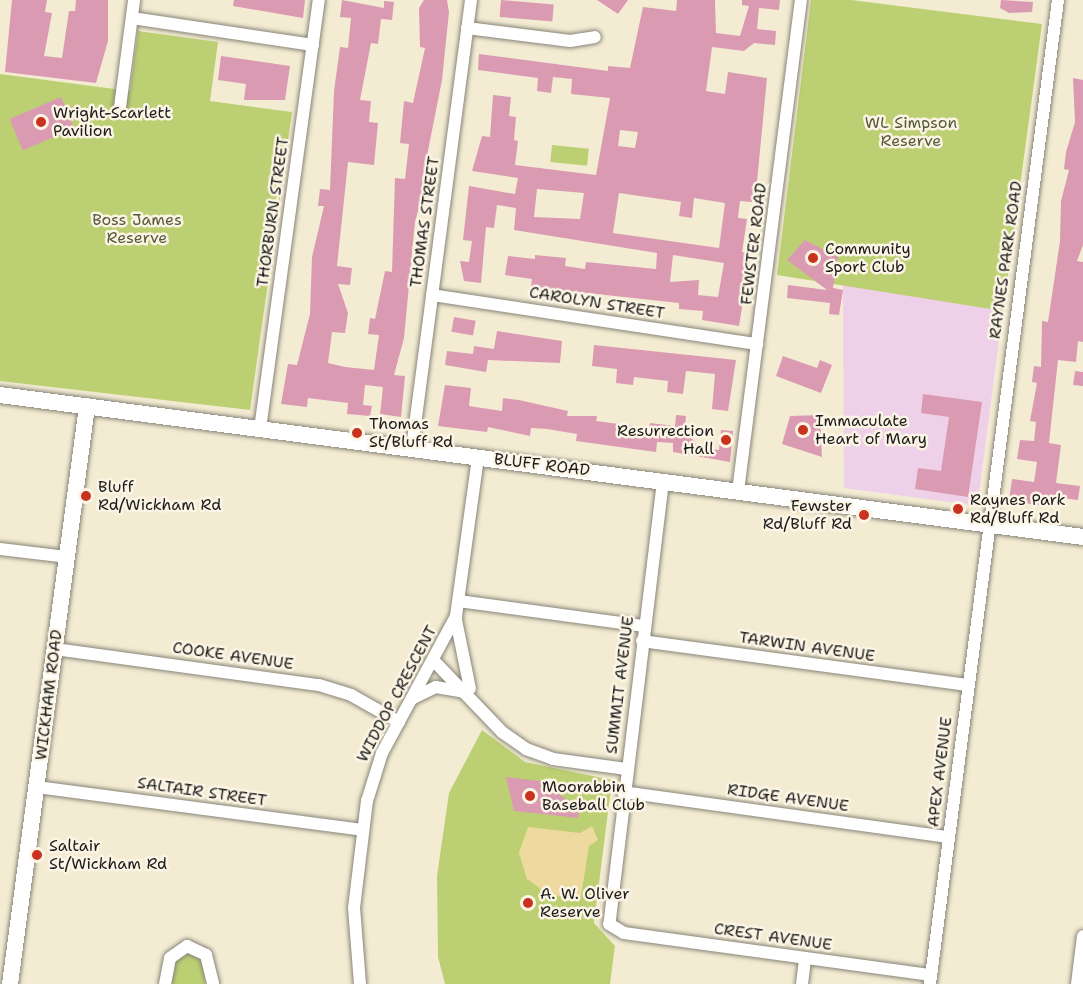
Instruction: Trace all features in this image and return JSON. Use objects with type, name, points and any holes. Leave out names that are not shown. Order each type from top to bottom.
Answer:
[{"type":"main road","name":"BLUFF ROAD","points":[[0,395],[1083,537]]},
{"type":"main road","name":"WICKHAM ROAD","points":[[7,981],[37,787],[87,406]]},
{"type":"street","points":[[120,107],[134,0]]},
{"type":"street","name":"THORBURN STREET","points":[[260,429],[319,0]]},
{"type":"street","name":"THOMAS STREET","points":[[412,448],[471,0]]},
{"type":"street","name":"FEWSTER ROAD","points":[[738,491],[801,0]]},
{"type":"street","name":"RAYNES PARK ROAD","points":[[987,524],[1058,0]]},
{"type":"street","points":[[132,18],[313,45]]},
{"type":"street","points":[[467,28],[570,41],[595,37]]},
{"type":"street","name":"CAROLYN STREET","points":[[432,295],[757,344]]},
{"type":"street","name":"WIDDOP CRESCENT","points":[[360,984],[354,914],[362,830],[377,763],[436,658],[456,616],[478,457]]},
{"type":"street","name":"SUMMIT AVENUE","points":[[613,928],[607,915],[663,481]]},
{"type":"street","name":"APEX AVENUE","points":[[930,980],[987,524]]},
{"type":"street","points":[[0,549],[67,557]]},
{"type":"street","points":[[459,601],[644,626]]},
{"type":"street","points":[[456,616],[467,691]]},
{"type":"street","name":"TARWIN AVENUE","points":[[642,641],[967,686]]},
{"type":"street","name":"COOKE AVENUE","points":[[55,649],[319,685],[351,695],[399,722]]},
{"type":"street","points":[[436,658],[467,691],[483,713],[513,741],[541,756],[626,769]]},
{"type":"street","points":[[412,698],[436,687],[467,691]]},
{"type":"street","name":"SALTAIR STREET","points":[[37,787],[362,830]]},
{"type":"street","name":"RIDGE AVENUE","points":[[623,792],[948,837]]},
{"type":"street","name":"CREST AVENUE","points":[[613,928],[930,980]]},
{"type":"street","points":[[1077,984],[1083,936]]},
{"type":"street","points":[[165,984],[170,958],[187,946],[206,955],[213,984]]},
{"type":"street","points":[[801,984],[805,958]]},
{"type":"shaded area","points":[[843,285],[1003,309],[978,501],[972,505],[844,488]]},
{"type":"green space","name":"WL Simpson Reserve","points":[[811,0],[851,0],[1042,24],[1003,311],[777,275]]},
{"type":"green space","name":"Boss James Reserve","points":[[138,31],[218,42],[210,101],[292,112],[250,410],[0,381],[0,74],[130,91]]},
{"type":"green space","points":[[552,145],[589,149],[587,166],[550,162]]},
{"type":"green space","points":[[482,730],[525,762],[612,780],[594,923],[615,946],[610,984],[445,984],[438,957],[437,876],[449,793]]},
{"type":"green space","points":[[192,950],[202,958],[205,984],[172,984],[173,963]]},
{"type":"sand","points":[[592,826],[598,840],[589,846],[581,896],[551,896],[527,879],[519,853],[528,827],[580,833]]},
{"type":"building","points":[[12,0],[47,0],[45,12],[52,13],[44,56],[62,58],[69,11],[75,11],[76,0],[108,0],[108,41],[96,83],[5,72]]},
{"type":"building","points":[[234,0],[305,0],[303,18],[233,6]]},
{"type":"building","points":[[342,0],[384,8],[384,1],[394,2],[392,20],[381,19],[378,44],[371,43],[360,100],[371,101],[369,122],[378,123],[374,165],[348,162],[337,266],[352,268],[350,285],[338,284],[348,313],[345,333],[332,332],[328,363],[345,367],[374,370],[379,335],[368,334],[370,318],[375,319],[385,271],[392,272],[395,178],[405,179],[409,144],[400,143],[404,101],[413,103],[425,48],[420,47],[419,8],[424,0],[447,0],[449,12],[442,80],[422,181],[430,182],[428,197],[422,196],[415,222],[404,338],[394,375],[405,376],[401,417],[380,414],[383,387],[365,385],[363,405],[372,406],[370,416],[347,414],[348,403],[308,398],[307,407],[281,404],[288,364],[297,365],[310,314],[312,257],[324,206],[318,206],[320,189],[330,190],[334,91],[340,47],[348,48],[351,18],[340,17]]},
{"type":"building","points":[[501,0],[554,5],[552,22],[500,17]]},
{"type":"building","points":[[597,0],[628,0],[618,14]]},
{"type":"building","points":[[677,0],[715,0],[716,33],[740,36],[749,6],[742,5],[742,0],[780,0],[779,10],[759,8],[757,29],[776,31],[775,45],[754,43],[744,51],[712,47],[706,91],[725,94],[728,72],[767,78],[757,182],[752,202],[740,201],[738,218],[747,219],[742,252],[751,253],[739,326],[702,320],[703,311],[679,309],[679,303],[531,286],[532,279],[505,275],[508,256],[535,259],[535,255],[566,258],[565,266],[585,269],[586,262],[656,269],[657,253],[514,230],[516,208],[497,205],[494,228],[486,227],[481,283],[464,281],[460,261],[469,262],[472,241],[463,240],[469,186],[515,194],[518,178],[472,171],[482,136],[490,137],[493,95],[511,97],[509,116],[516,117],[514,140],[518,141],[515,165],[596,175],[610,98],[571,94],[572,79],[553,77],[551,93],[537,91],[538,78],[478,70],[479,54],[608,71],[608,66],[630,68],[643,7],[676,11]],"holes":[[[620,130],[638,132],[635,148],[618,146]],[[537,189],[584,193],[580,219],[534,217]],[[619,193],[681,202],[679,216],[692,218],[694,198],[725,203],[719,248],[613,233]],[[673,255],[724,263],[718,297],[698,295],[699,280],[670,282]]]},
{"type":"building","points":[[1001,0],[1033,2],[1032,12],[1009,13],[1000,8]]},
{"type":"building","points":[[221,56],[290,66],[285,100],[244,100],[246,84],[218,80]]},
{"type":"building","points":[[1073,78],[1083,80],[1083,245],[1077,261],[1083,262],[1083,342],[1078,341],[1076,362],[1058,360],[1049,443],[1061,445],[1056,483],[1080,486],[1078,500],[1054,497],[1053,507],[1009,501],[1012,479],[1034,482],[1037,462],[1017,459],[1020,440],[1034,441],[1036,422],[1030,421],[1037,383],[1032,382],[1034,366],[1041,367],[1042,321],[1048,322],[1060,241],[1061,201],[1069,170],[1064,169],[1066,152],[1075,122]]},
{"type":"building","name":"Wright-Scarlett Pavilion","points":[[61,97],[74,128],[23,150],[9,119]]},
{"type":"building","points":[[805,240],[838,257],[833,288],[843,290],[839,315],[829,314],[830,303],[787,298],[788,285],[827,290],[787,260]]},
{"type":"building","points":[[454,317],[476,321],[473,336],[451,332]]},
{"type":"building","points":[[497,331],[562,341],[560,363],[488,360],[486,372],[445,365],[447,351],[473,354],[474,346],[494,349]]},
{"type":"building","points":[[594,345],[736,360],[728,411],[712,409],[715,374],[686,371],[683,394],[667,392],[668,381],[634,377],[633,385],[616,383],[617,369],[592,366]]},
{"type":"building","points":[[783,356],[817,368],[820,360],[832,365],[821,393],[776,376]]},
{"type":"building","points":[[1075,371],[1083,372],[1083,386],[1073,385]]},
{"type":"building","points":[[445,385],[471,388],[469,406],[502,411],[503,398],[519,400],[568,411],[567,416],[597,416],[596,421],[634,426],[633,432],[649,433],[650,423],[675,426],[676,415],[686,416],[684,437],[692,438],[697,447],[719,450],[721,430],[733,431],[730,462],[673,452],[673,443],[657,442],[656,452],[576,441],[577,434],[547,429],[531,428],[530,436],[488,427],[487,432],[438,426]]},
{"type":"building","points":[[923,394],[982,402],[968,497],[915,489],[918,468],[941,471],[949,417],[921,413]]},
{"type":"building","name":"Immaculate Heart of Mary","points":[[820,415],[822,457],[782,444],[790,416]]},
{"type":"building","points":[[506,777],[540,781],[579,808],[578,818],[514,811]]},
{"type":"place","name":"Wright-Scarlett Pavilion","points":[[41,122]]},
{"type":"place","name":"Community Sport Club","points":[[813,258]]},
{"type":"place","name":"Immaculate Heart of Mary","points":[[803,430]]},
{"type":"place","name":"Thomas St/Bluff Rd","points":[[357,433]]},
{"type":"place","name":"Resurrection Hall","points":[[726,440]]},
{"type":"place","name":"Bluff Rd/Wickham Rd","points":[[86,496]]},
{"type":"place","name":"Raynes Park Rd/Bluff Rd","points":[[958,509]]},
{"type":"place","name":"Fewster Rd/Bluff Rd","points":[[864,515]]},
{"type":"place","name":"Moorabbin Baseball Club","points":[[530,796]]},
{"type":"place","name":"Saltair St/Wickham Rd","points":[[37,855]]},
{"type":"place","name":"A. W. Oliver Reserve","points":[[528,903]]}]
